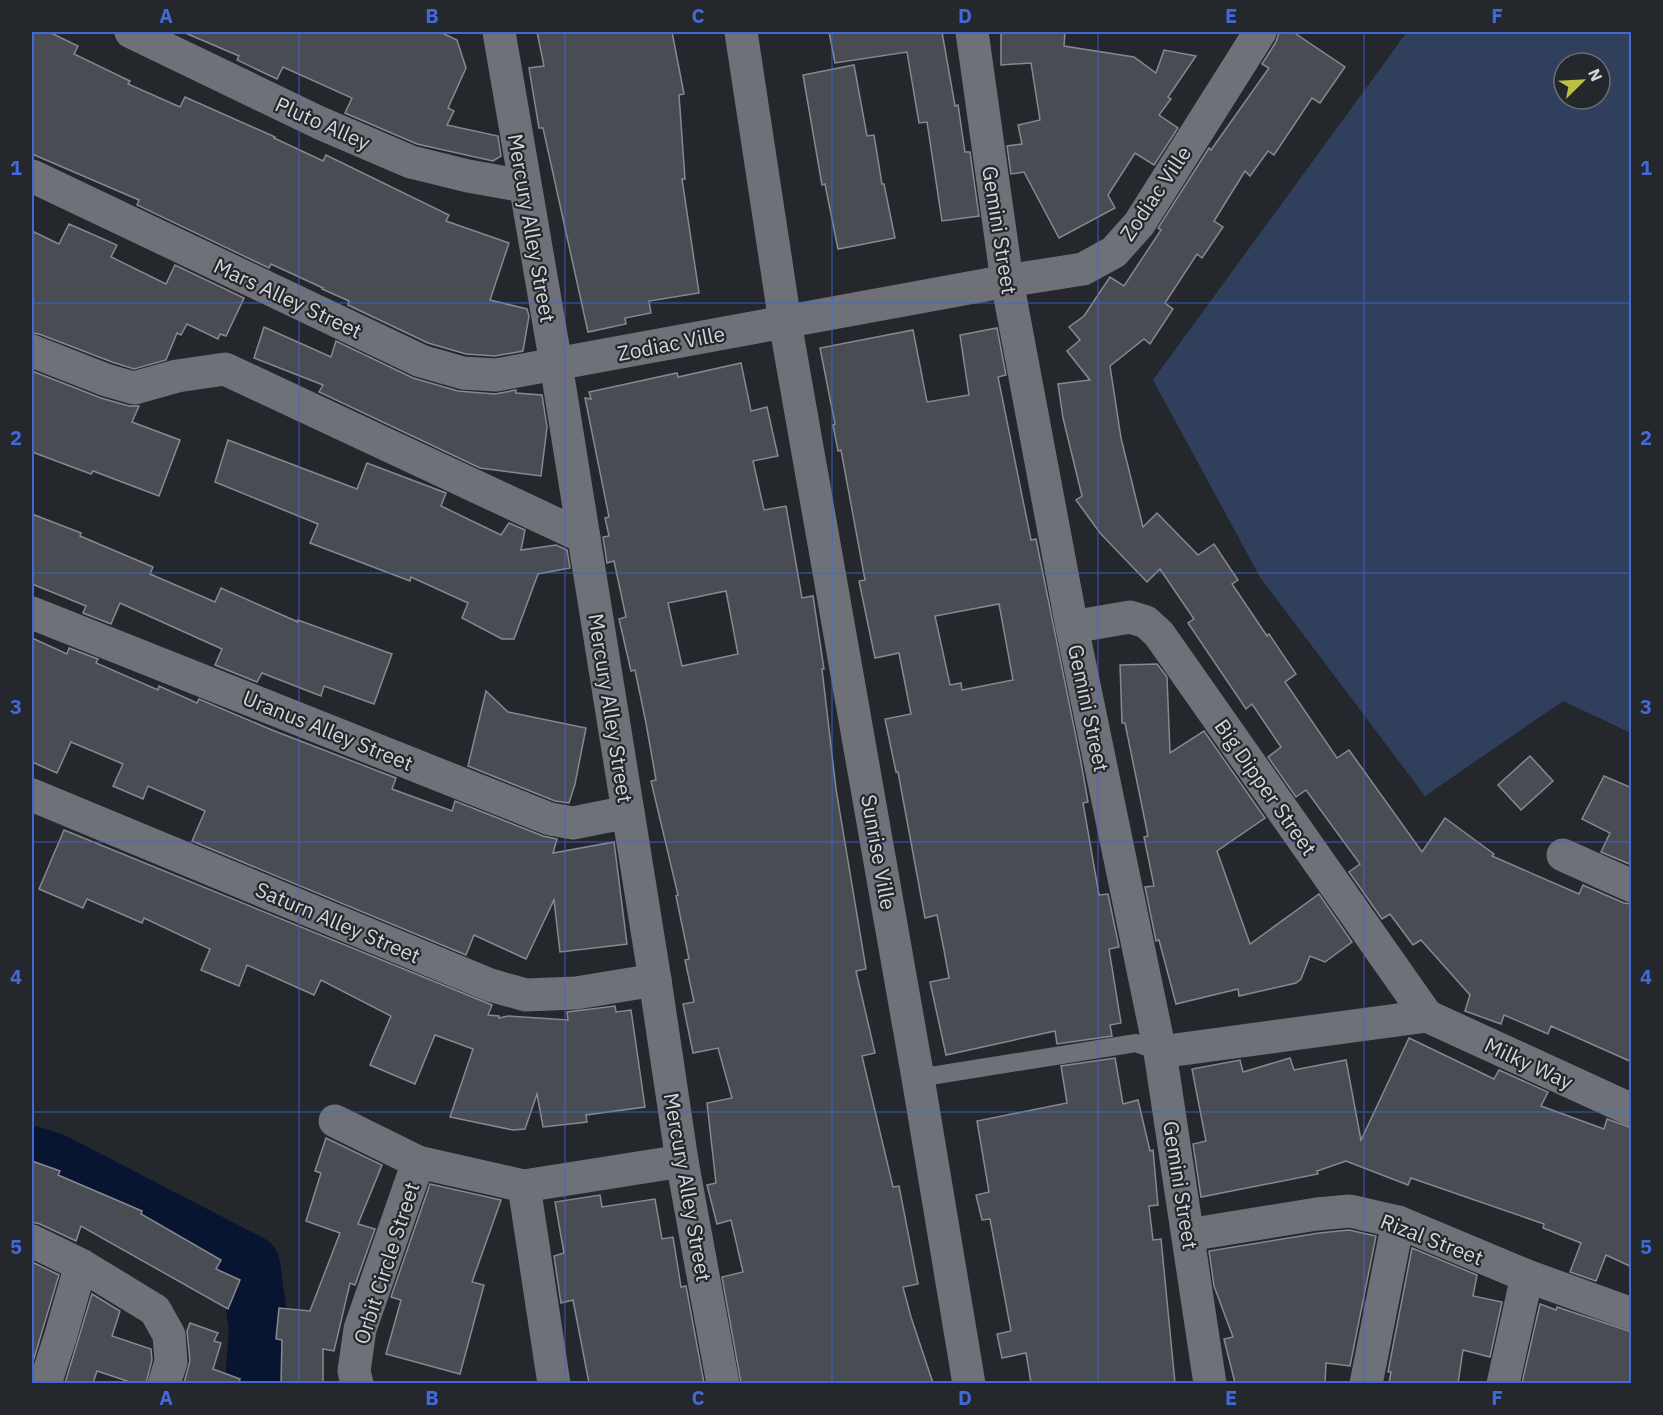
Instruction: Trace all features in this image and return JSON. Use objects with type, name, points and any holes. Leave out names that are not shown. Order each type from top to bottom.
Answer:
[{"type":"street","name":"Pluto Alley","points":[[131,32],[310,118],[411,162],[468,176],[524,186]]},
{"type":"street","name":"Mercury Alley Street","points":[[499,32],[556,364],[682,1161],[723,1383]]},
{"type":"street","points":[[741,32],[785,322]]},
{"type":"street","name":"Gemini Street","points":[[972,32],[1007,280],[1072,627],[1160,1052],[1210,1383]]},
{"type":"street","name":"Zodiac Ville","points":[[556,364],[1007,280],[1083,269],[1114,252],[1139,224],[1260,32]]},
{"type":"street","name":"Mars Alley Street","points":[[32,176],[421,361],[463,373],[496,375],[556,364]]},
{"type":"street","name":"Sunrise Ville","points":[[785,322],[918,1078],[969,1383]]},
{"type":"street","points":[[32,351],[106,380],[134,388],[177,376],[225,369],[584,537]]},
{"type":"street","name":"Uranus Alley Street","points":[[32,613],[550,819],[573,822],[628,812]]},
{"type":"street","name":"Big Dipper Street","points":[[1072,627],[1130,617],[1146,622],[1159,634],[1427,1016]]},
{"type":"street","name":"Saturn Alley Street","points":[[32,795],[490,985],[526,995],[576,993],[655,980]]},
{"type":"street","points":[[1563,855],[1632,886]]},
{"type":"street","points":[[1160,1052],[1427,1016]]},
{"type":"street","name":"Milky Way","points":[[1427,1016],[1632,1110]]},
{"type":"street","points":[[335,1121],[418,1162]]},
{"type":"street","points":[[554,1383],[524,1185],[682,1161]]},
{"type":"street","name":"Orbit Circle Street","points":[[357,1383],[354,1371],[360,1329],[418,1162],[524,1185]]},
{"type":"street","name":"Rizal Street","points":[[1188,1235],[1317,1214],[1350,1211],[1398,1222],[1527,1276],[1632,1314]]},
{"type":"street","points":[[1366,1383],[1398,1222]]},
{"type":"street","points":[[32,1241],[81,1265],[155,1310],[169,1335],[171,1362],[164,1383]]},
{"type":"street","points":[[45,1383],[81,1265]]},
{"type":"street","points":[[1503,1383],[1527,1276]]},
{"type":"lane","points":[[918,1078],[1136,1043],[1160,1052]]},
{"type":"shaded area","points":[[1407,32],[1632,32],[1631,733],[1563,701],[1425,796],[1260,577],[1153,380]]},
{"type":"building","points":[[32,32],[49,32],[78,46],[74,54],[130,81],[128,84],[180,107],[185,97],[323,161],[326,155],[449,215],[446,221],[509,243],[490,300],[527,309],[529,316],[523,351],[495,356],[466,354],[428,343],[348,305],[349,301],[323,288],[271,264],[269,268],[137,205],[139,200],[32,154]]},
{"type":"building","points":[[183,32],[440,32],[457,40],[466,68],[448,108],[454,111],[447,125],[498,136],[501,156],[493,161],[417,144],[345,113],[352,98],[283,67],[277,79],[237,60],[239,56]]},
{"type":"building","points":[[537,32],[672,32],[684,94],[679,95],[685,179],[682,179],[699,293],[649,301],[651,313],[625,318],[626,324],[588,332],[543,128],[539,128],[529,68],[544,66]]},
{"type":"building","points":[[829,32],[942,32],[955,106],[958,105],[965,152],[970,152],[979,216],[942,221],[927,122],[919,123],[907,52],[835,63]]},
{"type":"building","points":[[1001,32],[1065,32],[1064,46],[1134,57],[1156,73],[1164,50],[1196,56],[1168,97],[1171,99],[1159,115],[1178,128],[1154,165],[1135,153],[1108,195],[1115,208],[1059,238],[1024,172],[1011,174],[1007,146],[1022,144],[1018,125],[1040,120],[1031,63],[1001,65]]},
{"type":"building","points":[[1279,32],[1293,32],[1345,67],[1320,103],[1312,98],[1274,155],[1268,151],[1250,176],[1245,171],[1214,221],[1223,227],[1202,258],[1197,254],[1165,303],[1173,309],[1150,344],[1144,339],[1110,366],[1121,438],[1143,527],[1157,513],[1198,555],[1214,544],[1238,580],[1232,584],[1296,674],[1285,682],[1337,758],[1349,750],[1422,852],[1445,818],[1494,854],[1492,856],[1579,894],[1583,885],[1624,903],[1632,904],[1632,1062],[1551,1026],[1548,1034],[1504,1015],[1501,1024],[1465,1011],[1470,995],[1421,940],[1413,945],[1390,914],[1382,919],[1349,872],[1360,864],[1306,790],[1296,797],[1268,757],[1281,747],[1252,704],[1246,709],[1188,623],[1194,619],[1160,569],[1147,582],[1100,533],[1076,500],[1082,496],[1063,418],[1058,384],[1090,380],[1067,351],[1080,340],[1069,327],[1084,316],[1110,277],[1124,286],[1161,230],[1158,228],[1209,148],[1211,150],[1269,68],[1262,64],[1276,42]]},
{"type":"building","points":[[854,65],[867,136],[874,135],[882,184],[884,184],[895,238],[838,249],[825,184],[822,185],[803,75]]},
{"type":"building","points":[[69,224],[117,245],[111,257],[166,284],[175,265],[244,298],[226,336],[220,334],[218,339],[187,324],[181,335],[177,333],[166,360],[134,369],[32,333],[32,231],[59,244]]},
{"type":"building","points":[[264,327],[331,357],[336,341],[413,378],[458,391],[495,394],[516,390],[516,393],[542,395],[547,427],[541,476],[480,468],[319,392],[323,385],[254,358]]},
{"type":"building","points":[[997,328],[1006,375],[998,377],[1031,540],[1036,539],[1081,762],[1088,802],[1083,803],[1099,895],[1108,894],[1119,947],[1109,949],[1121,1023],[1110,1025],[1112,1036],[1057,1044],[1055,1031],[946,1055],[930,982],[949,978],[944,950],[937,915],[925,918],[898,772],[896,772],[885,719],[911,714],[899,653],[875,658],[859,581],[865,580],[841,450],[838,451],[820,348],[913,330],[927,402],[969,395],[960,335]],"holes":[[[999,604],[1013,680],[962,690],[961,683],[950,685],[935,616]]]},
{"type":"building","points":[[741,363],[751,411],[767,407],[778,456],[753,461],[764,510],[786,506],[802,598],[813,596],[824,669],[822,669],[836,789],[866,969],[856,971],[875,1053],[862,1056],[893,1187],[899,1186],[918,1284],[903,1287],[933,1383],[741,1383],[722,1277],[743,1272],[731,1220],[717,1224],[707,1185],[716,1183],[707,1103],[732,1098],[718,1048],[693,1053],[683,1004],[694,1002],[685,960],[689,959],[676,896],[678,895],[651,781],[656,780],[646,723],[635,670],[631,671],[619,619],[626,617],[614,561],[607,563],[603,537],[609,536],[605,518],[609,517],[585,398],[591,399],[589,392],[677,373],[678,377]],"holes":[[[726,591],[738,654],[682,666],[668,603]]]},
{"type":"building","points":[[32,371],[101,398],[129,406],[139,406],[132,422],[180,440],[159,496],[93,471],[91,474],[32,452]]},
{"type":"building","points":[[228,440],[357,489],[367,463],[446,493],[441,506],[501,535],[509,523],[525,530],[521,550],[556,545],[567,550],[570,568],[538,574],[514,639],[502,639],[462,618],[468,603],[411,577],[410,581],[310,543],[318,524],[215,482]]},
{"type":"building","points":[[32,514],[81,533],[80,536],[153,567],[150,574],[215,602],[221,588],[298,622],[298,620],[392,654],[374,704],[324,686],[321,696],[262,673],[257,682],[215,665],[222,649],[120,603],[111,624],[83,613],[86,606],[32,584]]},
{"type":"building","points":[[32,638],[67,654],[69,648],[98,659],[96,663],[158,690],[159,686],[197,703],[199,699],[396,778],[392,789],[452,811],[455,801],[543,836],[557,839],[553,853],[614,842],[627,944],[560,952],[554,900],[526,959],[474,935],[466,955],[192,841],[205,811],[148,786],[143,799],[113,786],[123,764],[71,742],[57,773],[32,762]]},
{"type":"building","points":[[1157,664],[1167,677],[1170,753],[1204,731],[1265,818],[1217,851],[1250,944],[1319,894],[1352,942],[1325,962],[1310,956],[1301,979],[1296,983],[1239,996],[1238,989],[1176,1004],[1159,940],[1156,941],[1145,887],[1154,886],[1144,837],[1148,836],[1125,723],[1122,723],[1120,665]]},
{"type":"building","points":[[486,691],[508,712],[586,728],[569,803],[555,801],[468,766]]},
{"type":"building","points":[[1530,756],[1553,781],[1521,810],[1498,785]]},
{"type":"building","points":[[1604,776],[1632,788],[1632,865],[1601,852],[1610,833],[1582,819]]},
{"type":"building","points":[[64,830],[492,1005],[488,1015],[499,1016],[499,1018],[508,1016],[568,1020],[567,1012],[615,1006],[616,1012],[631,1010],[645,1107],[586,1115],[587,1122],[543,1127],[537,1094],[525,1129],[513,1130],[450,1117],[473,1049],[435,1035],[415,1084],[370,1065],[391,1016],[321,980],[314,995],[247,965],[239,986],[201,970],[210,949],[144,918],[142,923],[87,899],[83,908],[39,889]]},
{"type":"building","points":[[1409,1038],[1494,1079],[1499,1070],[1548,1092],[1541,1106],[1604,1129],[1607,1119],[1632,1128],[1632,1267],[1606,1255],[1596,1281],[1570,1272],[1581,1243],[1543,1228],[1544,1224],[1411,1178],[1408,1185],[1346,1161],[1317,1171],[1318,1174],[1201,1197],[1193,1144],[1206,1141],[1192,1069],[1240,1060],[1243,1072],[1290,1058],[1294,1070],[1346,1060],[1361,1140]]},
{"type":"building","points":[[1115,1058],[1123,1104],[1138,1100],[1150,1151],[1153,1150],[1158,1205],[1149,1206],[1153,1240],[1161,1239],[1175,1383],[1031,1383],[1026,1353],[1002,1358],[997,1334],[1011,1331],[990,1219],[982,1220],[976,1195],[989,1192],[977,1121],[1067,1103],[1061,1066]]},
{"type":"building","points":[[326,1138],[382,1165],[358,1224],[375,1229],[355,1285],[350,1283],[334,1351],[323,1349],[323,1383],[281,1383],[282,1340],[276,1339],[279,1308],[310,1311],[340,1233],[306,1221],[321,1173],[315,1171]]},
{"type":"building","points":[[32,1161],[60,1171],[58,1175],[142,1211],[141,1214],[221,1260],[216,1269],[240,1280],[228,1309],[81,1226],[76,1241],[32,1222]]},
{"type":"building","points":[[430,1184],[501,1200],[472,1282],[484,1285],[460,1374],[386,1354],[401,1300],[391,1297]]},
{"type":"building","points":[[600,1195],[602,1207],[655,1199],[662,1239],[673,1237],[681,1287],[686,1286],[704,1383],[589,1383],[573,1300],[561,1303],[554,1256],[564,1253],[555,1202]]},
{"type":"building","points":[[1349,1230],[1376,1236],[1350,1366],[1326,1363],[1325,1383],[1235,1383],[1224,1339],[1233,1337],[1214,1286],[1209,1251]]},
{"type":"building","points":[[1412,1248],[1477,1275],[1473,1296],[1502,1302],[1490,1357],[1463,1350],[1458,1383],[1389,1383],[1391,1372],[1388,1372]]},
{"type":"building","points":[[32,1262],[59,1275],[32,1365]]},
{"type":"building","points":[[92,1294],[120,1311],[112,1336],[151,1349],[152,1360],[146,1383],[133,1383],[97,1371],[93,1383],[65,1383]]},
{"type":"building","points":[[1540,1304],[1556,1310],[1557,1307],[1632,1332],[1632,1383],[1522,1383]]},
{"type":"building","points":[[190,1323],[218,1333],[214,1341],[221,1343],[213,1369],[240,1379],[239,1383],[184,1383],[190,1361],[187,1331]]},
{"type":"waterway","points":[[32,1156],[53,1163],[250,1265],[259,1329],[255,1384]]}]
